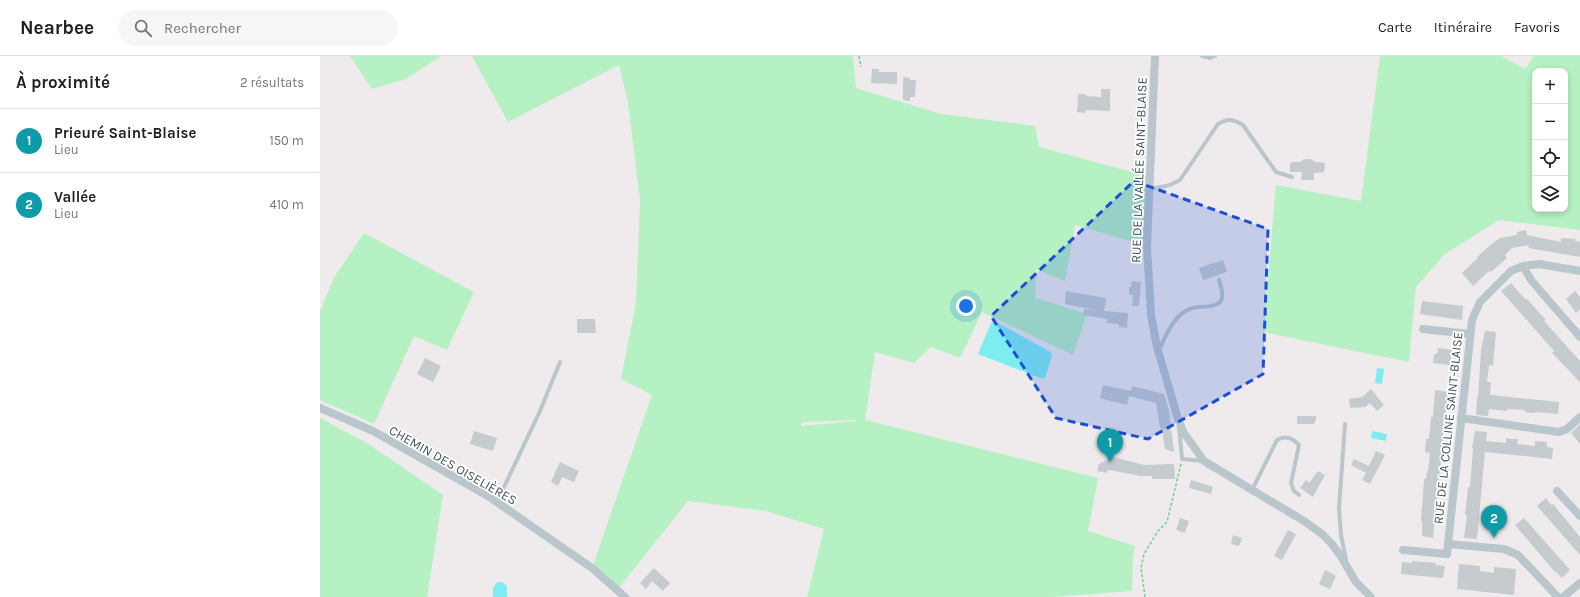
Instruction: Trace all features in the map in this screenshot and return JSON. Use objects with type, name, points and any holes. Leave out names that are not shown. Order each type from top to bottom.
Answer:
[{"type":"street","name":"RUE DE LA VALLÉE SAINT-BLAISE","points":[[1155,56],[1147,246],[1151,315],[1158,351],[1178,420],[1184,433],[1204,461],[1304,521],[1322,534],[1340,554],[1356,582],[1366,594],[1371,597]]},
{"type":"street","name":"RUE DE LA COLLINE SAINT-BLAISE","points":[[1558,597],[1518,556],[1504,549],[1448,544],[1470,334],[1472,320],[1480,302],[1511,272],[1523,266],[1539,264],[1580,271]]},
{"type":"street","points":[[1523,266],[1530,280],[1580,337]]},
{"type":"street","points":[[1423,329],[1470,334]]},
{"type":"street","name":"CHEMIN DES OISELIÈRES","points":[[320,408],[373,431],[497,502],[592,568],[624,597]]},
{"type":"street","points":[[1461,418],[1559,432],[1567,429],[1580,417]]},
{"type":"street","points":[[1557,491],[1580,516]]},
{"type":"street","points":[[1403,550],[1447,554],[1448,544]]},
{"type":"street","points":[[1563,597],[1580,583]]},
{"type":"lane","points":[[1202,56],[1210,58],[1215,56]]},
{"type":"lane","points":[[1150,189],[1170,185],[1180,180],[1218,124],[1226,119],[1235,120],[1243,125],[1276,172],[1292,177]]},
{"type":"lane","points":[[1158,351],[1170,326],[1177,318],[1191,308],[1213,306],[1219,303],[1222,298],[1219,280]]},
{"type":"lane","points":[[497,502],[540,411],[560,362]]},
{"type":"lane","points":[[1178,420],[1182,459],[1204,461]]},
{"type":"lane","points":[[1344,424],[1339,508],[1341,535],[1347,566]]},
{"type":"lane","points":[[1252,490],[1277,440],[1282,437],[1292,438],[1299,445],[1291,483],[1294,491],[1299,495]]},
{"type":"path","points":[[859,56],[861,67]]},
{"type":"path","points":[[1145,597],[1141,568],[1144,554],[1155,536],[1167,522],[1182,459]]},
{"type":"highlighted area","points":[[1134,181],[1268,229],[1263,374],[1148,439],[1056,418],[991,316]]},
{"type":"green space","points":[[350,56],[441,56],[406,79],[372,89]]},
{"type":"green space","points":[[472,56],[853,56],[856,88],[941,114],[1035,126],[1039,147],[1151,177],[1147,246],[1075,225],[1065,281],[1036,269],[1035,298],[1087,314],[1073,355],[982,312],[960,358],[931,347],[914,363],[875,352],[865,420],[1098,478],[1088,531],[1135,546],[1133,555],[1132,591],[1051,597],[807,597],[824,529],[766,511],[688,501],[617,590],[592,568],[652,395],[621,379],[636,303],[640,200],[628,102],[619,65],[508,122]],"holes":[[[856,421],[801,426],[803,422]]]},
{"type":"green space","points":[[1380,56],[1501,56],[1525,69],[1534,56],[1580,56],[1580,230],[1499,220],[1445,254],[1416,287],[1409,362],[1263,332],[1276,185],[1361,201]]},
{"type":"green space","points":[[364,233],[474,292],[447,350],[414,336],[374,424],[320,400],[320,311],[335,276]]},
{"type":"green space","points":[[320,418],[367,443],[443,495],[427,597],[320,597]]},
{"type":"water","points":[[996,322],[1051,352],[1052,356],[1045,378],[1040,378],[978,354],[991,323]]},
{"type":"water","points":[[1377,368],[1384,369],[1382,384],[1375,383]]},
{"type":"water","points":[[1372,431],[1387,434],[1386,441],[1371,438]]},
{"type":"water","points":[[502,582],[507,586],[507,597],[493,597],[493,588],[496,583]]},
{"type":"building","points":[[872,69],[879,69],[879,72],[897,72],[897,84],[871,83]]},
{"type":"building","points":[[903,77],[910,78],[910,80],[916,80],[915,97],[910,97],[910,101],[903,100]]},
{"type":"building","points":[[1101,89],[1110,89],[1110,111],[1086,110],[1085,113],[1077,112],[1078,94],[1101,97]]},
{"type":"building","points":[[1304,159],[1325,163],[1324,172],[1314,173],[1314,180],[1301,180],[1302,172],[1290,172],[1290,164],[1292,162],[1300,162]]},
{"type":"building","points":[[1526,230],[1527,235],[1561,242],[1561,238],[1576,239],[1575,241],[1580,242],[1580,257],[1528,248],[1529,245],[1512,248],[1505,255],[1507,258],[1491,272],[1489,271],[1473,286],[1462,273],[1494,242],[1500,238],[1517,235],[1517,232]]},
{"type":"building","points":[[1223,260],[1227,272],[1203,280],[1199,268]]},
{"type":"building","points":[[1132,281],[1141,282],[1139,306],[1132,306],[1133,295],[1129,295],[1129,287],[1131,287]]},
{"type":"building","points":[[1511,283],[1546,320],[1544,321],[1580,361],[1580,382],[1552,353],[1554,351],[1501,291]]},
{"type":"building","points":[[1066,291],[1106,298],[1104,311],[1128,313],[1127,328],[1119,327],[1119,324],[1107,323],[1107,319],[1083,315],[1084,309],[1095,310],[1065,304]]},
{"type":"building","points":[[1575,291],[1580,297],[1580,309],[1576,313],[1566,299]]},
{"type":"building","points":[[1422,301],[1463,306],[1462,320],[1420,314]]},
{"type":"building","points":[[577,319],[595,319],[596,333],[577,333]]},
{"type":"building","points":[[1485,331],[1496,332],[1493,366],[1489,365],[1487,382],[1491,382],[1490,395],[1559,402],[1558,414],[1530,413],[1525,412],[1525,410],[1507,409],[1507,411],[1489,409],[1488,416],[1476,415],[1481,350]]},
{"type":"building","points":[[1438,348],[1452,350],[1450,365],[1433,363],[1434,354],[1437,354]]},
{"type":"building","points":[[425,358],[441,366],[433,382],[417,374]]},
{"type":"building","points":[[1103,385],[1131,391],[1132,386],[1164,394],[1169,411],[1174,452],[1165,449],[1156,403],[1129,396],[1127,405],[1100,398]]},
{"type":"building","points":[[1371,389],[1384,405],[1377,411],[1370,403],[1365,407],[1350,408],[1349,399],[1362,397]]},
{"type":"building","points":[[1435,390],[1448,392],[1433,538],[1422,536],[1421,521],[1424,479],[1426,479],[1428,471],[1430,453],[1425,452],[1426,439],[1429,439],[1431,417],[1433,417]]},
{"type":"building","points":[[1297,416],[1316,416],[1316,420],[1314,424],[1297,424]]},
{"type":"building","points":[[1580,424],[1580,444],[1571,433]]},
{"type":"building","points":[[474,431],[497,438],[493,451],[470,444]]},
{"type":"building","points":[[1475,431],[1487,432],[1486,441],[1506,443],[1506,438],[1518,439],[1517,444],[1535,446],[1535,441],[1547,442],[1547,447],[1553,448],[1552,459],[1485,452],[1477,539],[1464,538],[1467,515],[1465,515],[1468,487],[1470,487],[1472,447]]},
{"type":"building","points":[[1376,451],[1385,455],[1370,484],[1362,480],[1366,473],[1351,465],[1354,459],[1369,466]]},
{"type":"building","points":[[1113,457],[1144,465],[1174,464],[1175,479],[1152,479],[1152,476],[1141,476],[1109,470],[1107,473],[1097,471],[1099,464]]},
{"type":"building","points":[[560,462],[579,471],[574,482],[562,477],[558,486],[551,482]]},
{"type":"building","points":[[1318,471],[1325,475],[1313,497],[1300,488],[1306,480],[1309,483]]},
{"type":"building","points":[[1191,480],[1213,487],[1211,494],[1189,488]]},
{"type":"building","points":[[1546,498],[1551,505],[1553,504],[1580,537],[1580,555],[1537,506]]},
{"type":"building","points":[[1180,518],[1189,521],[1185,533],[1176,530]]},
{"type":"building","points":[[1524,518],[1570,570],[1562,578],[1555,572],[1515,525]]},
{"type":"building","points":[[1288,530],[1296,534],[1282,560],[1274,556]]},
{"type":"building","points":[[1233,535],[1242,538],[1239,546],[1231,544]]},
{"type":"building","points":[[1412,561],[1436,563],[1435,565],[1445,566],[1443,578],[1401,574],[1402,562],[1412,563]]},
{"type":"building","points":[[1459,564],[1480,566],[1480,571],[1494,573],[1494,567],[1516,569],[1514,595],[1457,589]]},
{"type":"building","points":[[654,568],[670,583],[663,591],[652,581],[646,589],[640,583]]},
{"type":"building","points":[[1325,570],[1336,576],[1330,589],[1319,584]]},
{"type":"place","name":"Prieuré Saint-Blaise","points":[[1110,462]]},
{"type":"place","name":"Vallée","points":[[1494,538]]}]
